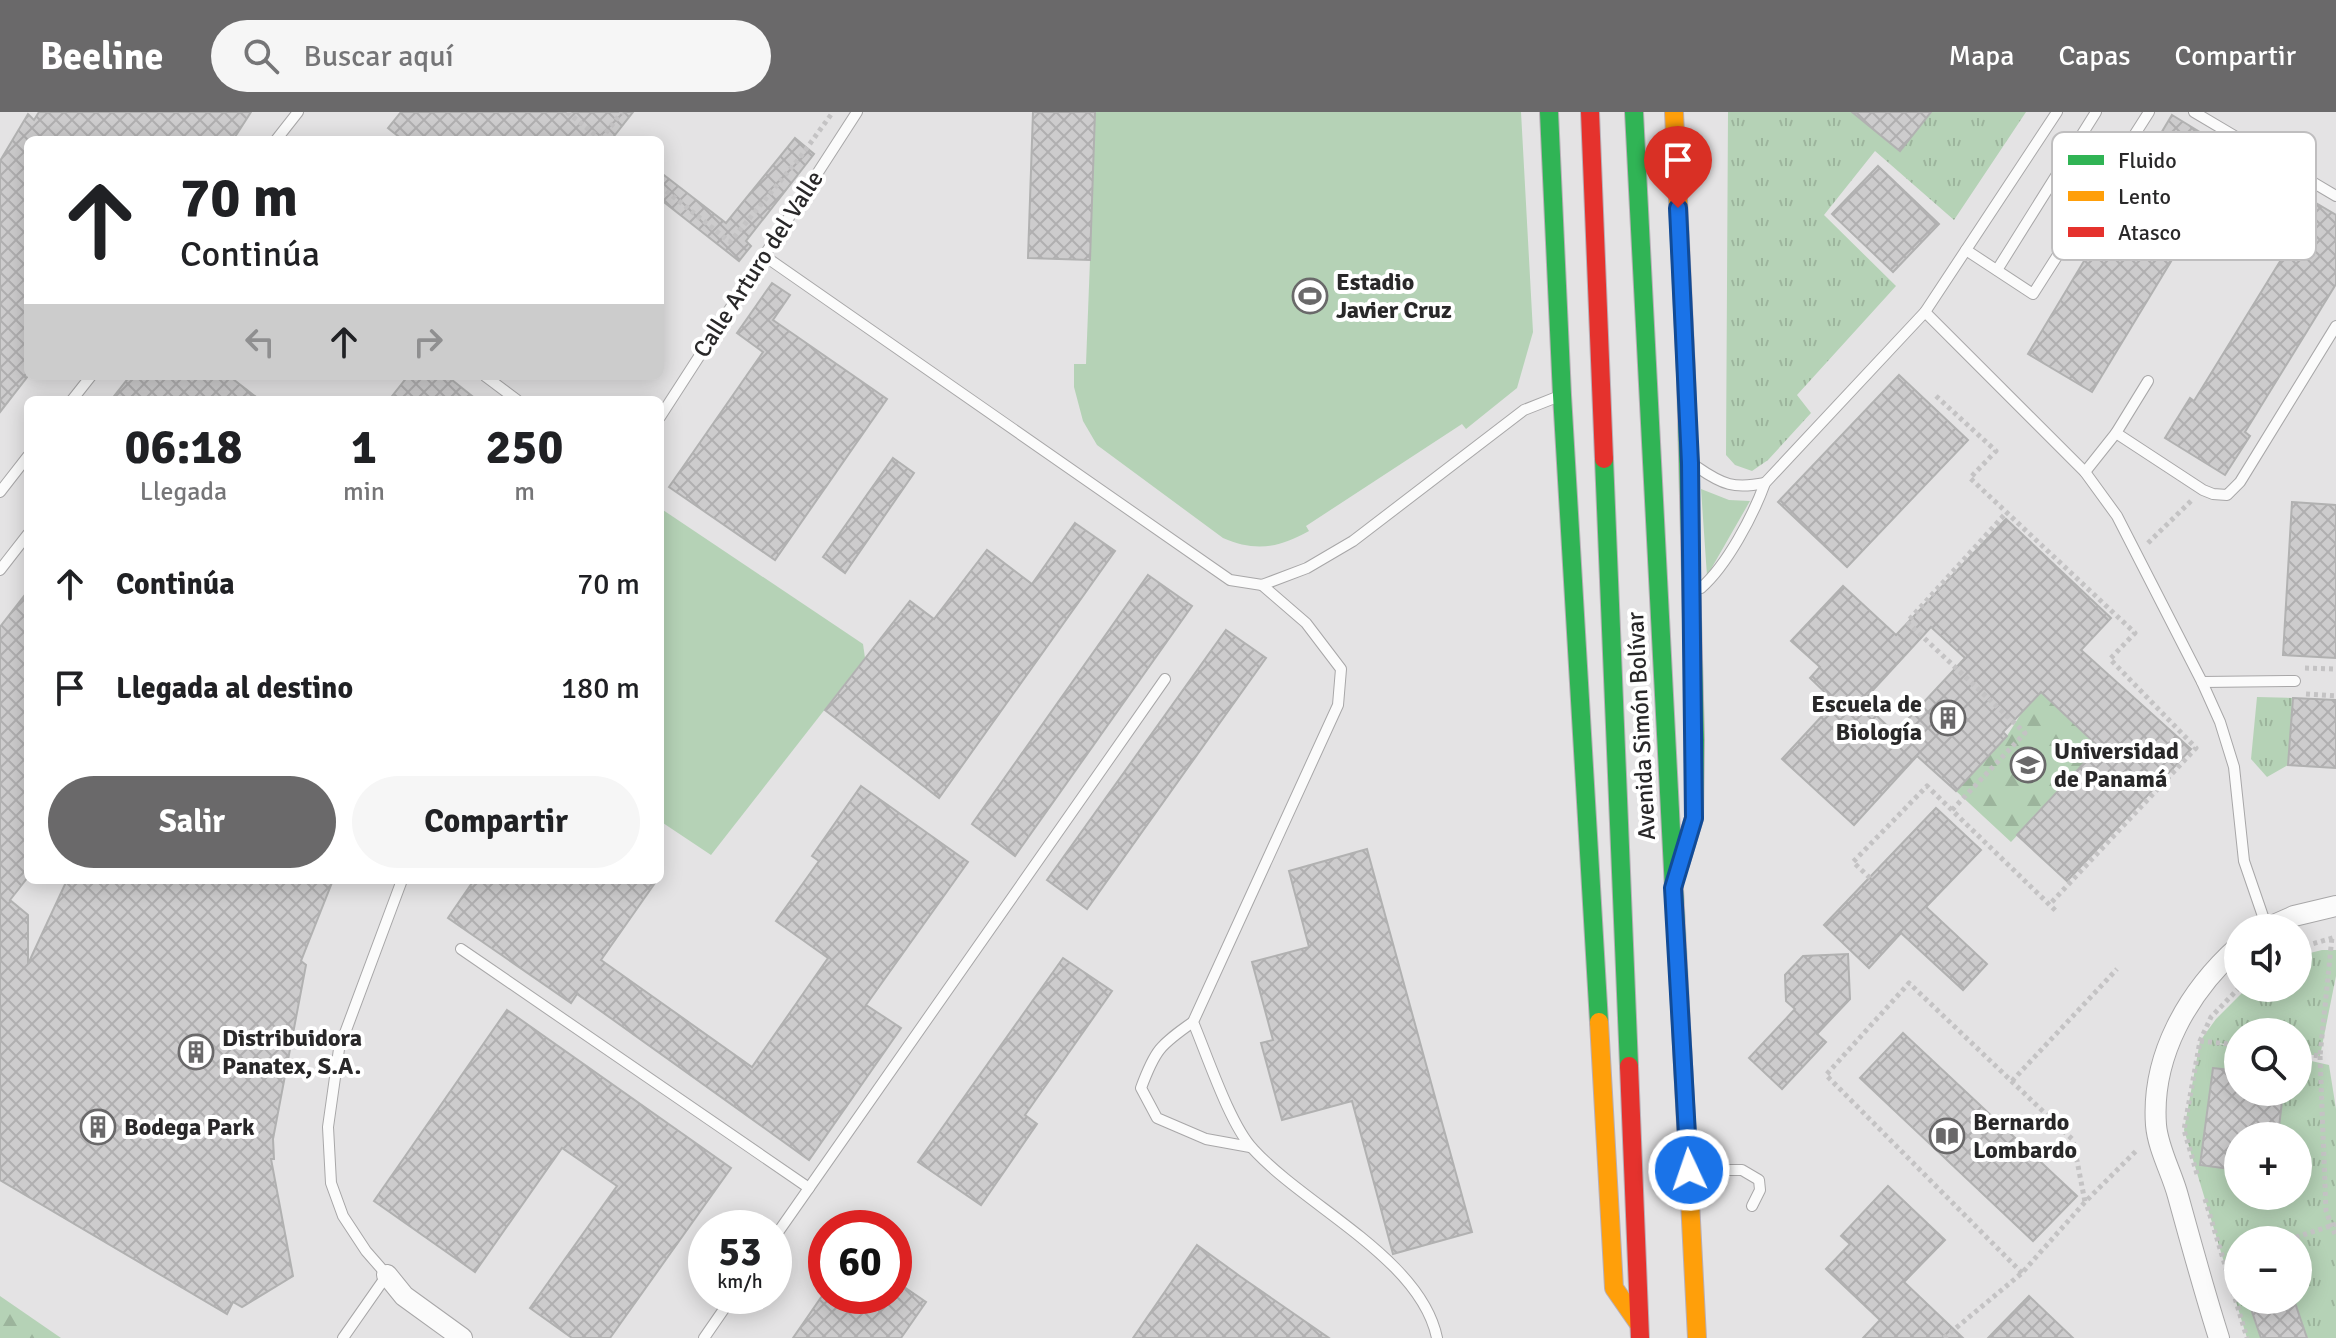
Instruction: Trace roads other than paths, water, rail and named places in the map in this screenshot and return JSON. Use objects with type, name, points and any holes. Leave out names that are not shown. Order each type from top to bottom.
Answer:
[{"type":"main road","points":[[1549,112],[1562,395],[1614,1288],[1640,1331]]},
{"type":"main road","name":"Avenida Simón Bolívar","points":[[1590,112],[1640,1331]]},
{"type":"main road","name":"Avenida Simón Bolívar","points":[[1634,112],[1697,1338]]},
{"type":"main road","points":[[1673,888],[1694,818],[1690,463],[1674,112]]},
{"type":"street","points":[[2302,914],[2336,906]]},
{"type":"street","points":[[2219,1338],[2156,1129],[2160,1072],[2172,1035],[2193,996],[2224,961]]},
{"type":"street","points":[[387,1275],[404,1296],[462,1338]]},
{"type":"lane","points":[[279,136],[298,112]]},
{"type":"lane","name":"Calle Arturo del Valle","points":[[664,411],[857,112]]},
{"type":"lane","points":[[1691,597],[1714,577],[1758,503],[1765,483],[1925,312],[2057,112]]},
{"type":"lane","points":[[2083,132],[2096,112]]},
{"type":"lane","points":[[2136,132],[2149,112]]},
{"type":"lane","points":[[2194,112],[2228,132]]},
{"type":"lane","points":[[1997,270],[2052,182]]},
{"type":"lane","points":[[2316,184],[2336,196]]},
{"type":"lane","points":[[1966,250],[2033,294],[2055,260]]},
{"type":"lane","points":[[763,255],[1230,580],[1262,585],[1307,568],[1353,541],[1524,410],[1562,395]]},
{"type":"lane","points":[[1925,312],[2085,472],[2117,516],[2220,722],[2234,767],[2244,861],[2262,914]]},
{"type":"lane","points":[[2116,433],[2203,490],[2227,495],[2240,482],[2336,326]]},
{"type":"lane","points":[[75,396],[88,380]]},
{"type":"lane","points":[[490,380],[512,396]]},
{"type":"lane","points":[[2085,472],[2116,433],[2148,381]]},
{"type":"lane","points":[[0,492],[24,461]]},
{"type":"lane","points":[[1690,463],[1719,483],[1743,487],[1765,483]]},
{"type":"lane","points":[[0,570],[24,539]]},
{"type":"lane","points":[[1250,1147],[1206,1139],[1157,1118],[1141,1088],[1153,1055],[1193,1022],[1338,705],[1341,669],[1306,623],[1262,585]]},
{"type":"lane","points":[[792,1212],[1165,679]]},
{"type":"lane","points":[[2202,682],[2295,681]]},
{"type":"lane","points":[[343,1338],[387,1275],[366,1251],[343,1216],[331,1183],[328,1127],[339,1049],[401,884]]},
{"type":"lane","points":[[461,949],[809,1188]]},
{"type":"lane","points":[[1193,1022],[1230,1110],[1250,1147],[1281,1177],[1387,1260],[1415,1288],[1434,1323],[1437,1338]]},
{"type":"lane","points":[[1689,1170],[1742,1170],[1759,1180],[1760,1190],[1752,1206]]},
{"type":"lane","points":[[704,1338],[721,1314]]},
{"type":"place","name":"Estadio Javier Cruz","points":[[1310,296]]},
{"type":"place","name":"Escuela de Biología","points":[[1948,718]]},
{"type":"place","name":"Universidad de Panamá","points":[[2028,765]]},
{"type":"place","name":"Distribuidora Panatex, S.A.","points":[[196,1052]]},
{"type":"place","name":"Bodega Park","points":[[98,1127]]},
{"type":"place","name":"Bernardo Lombardo","points":[[1947,1136]]}]
